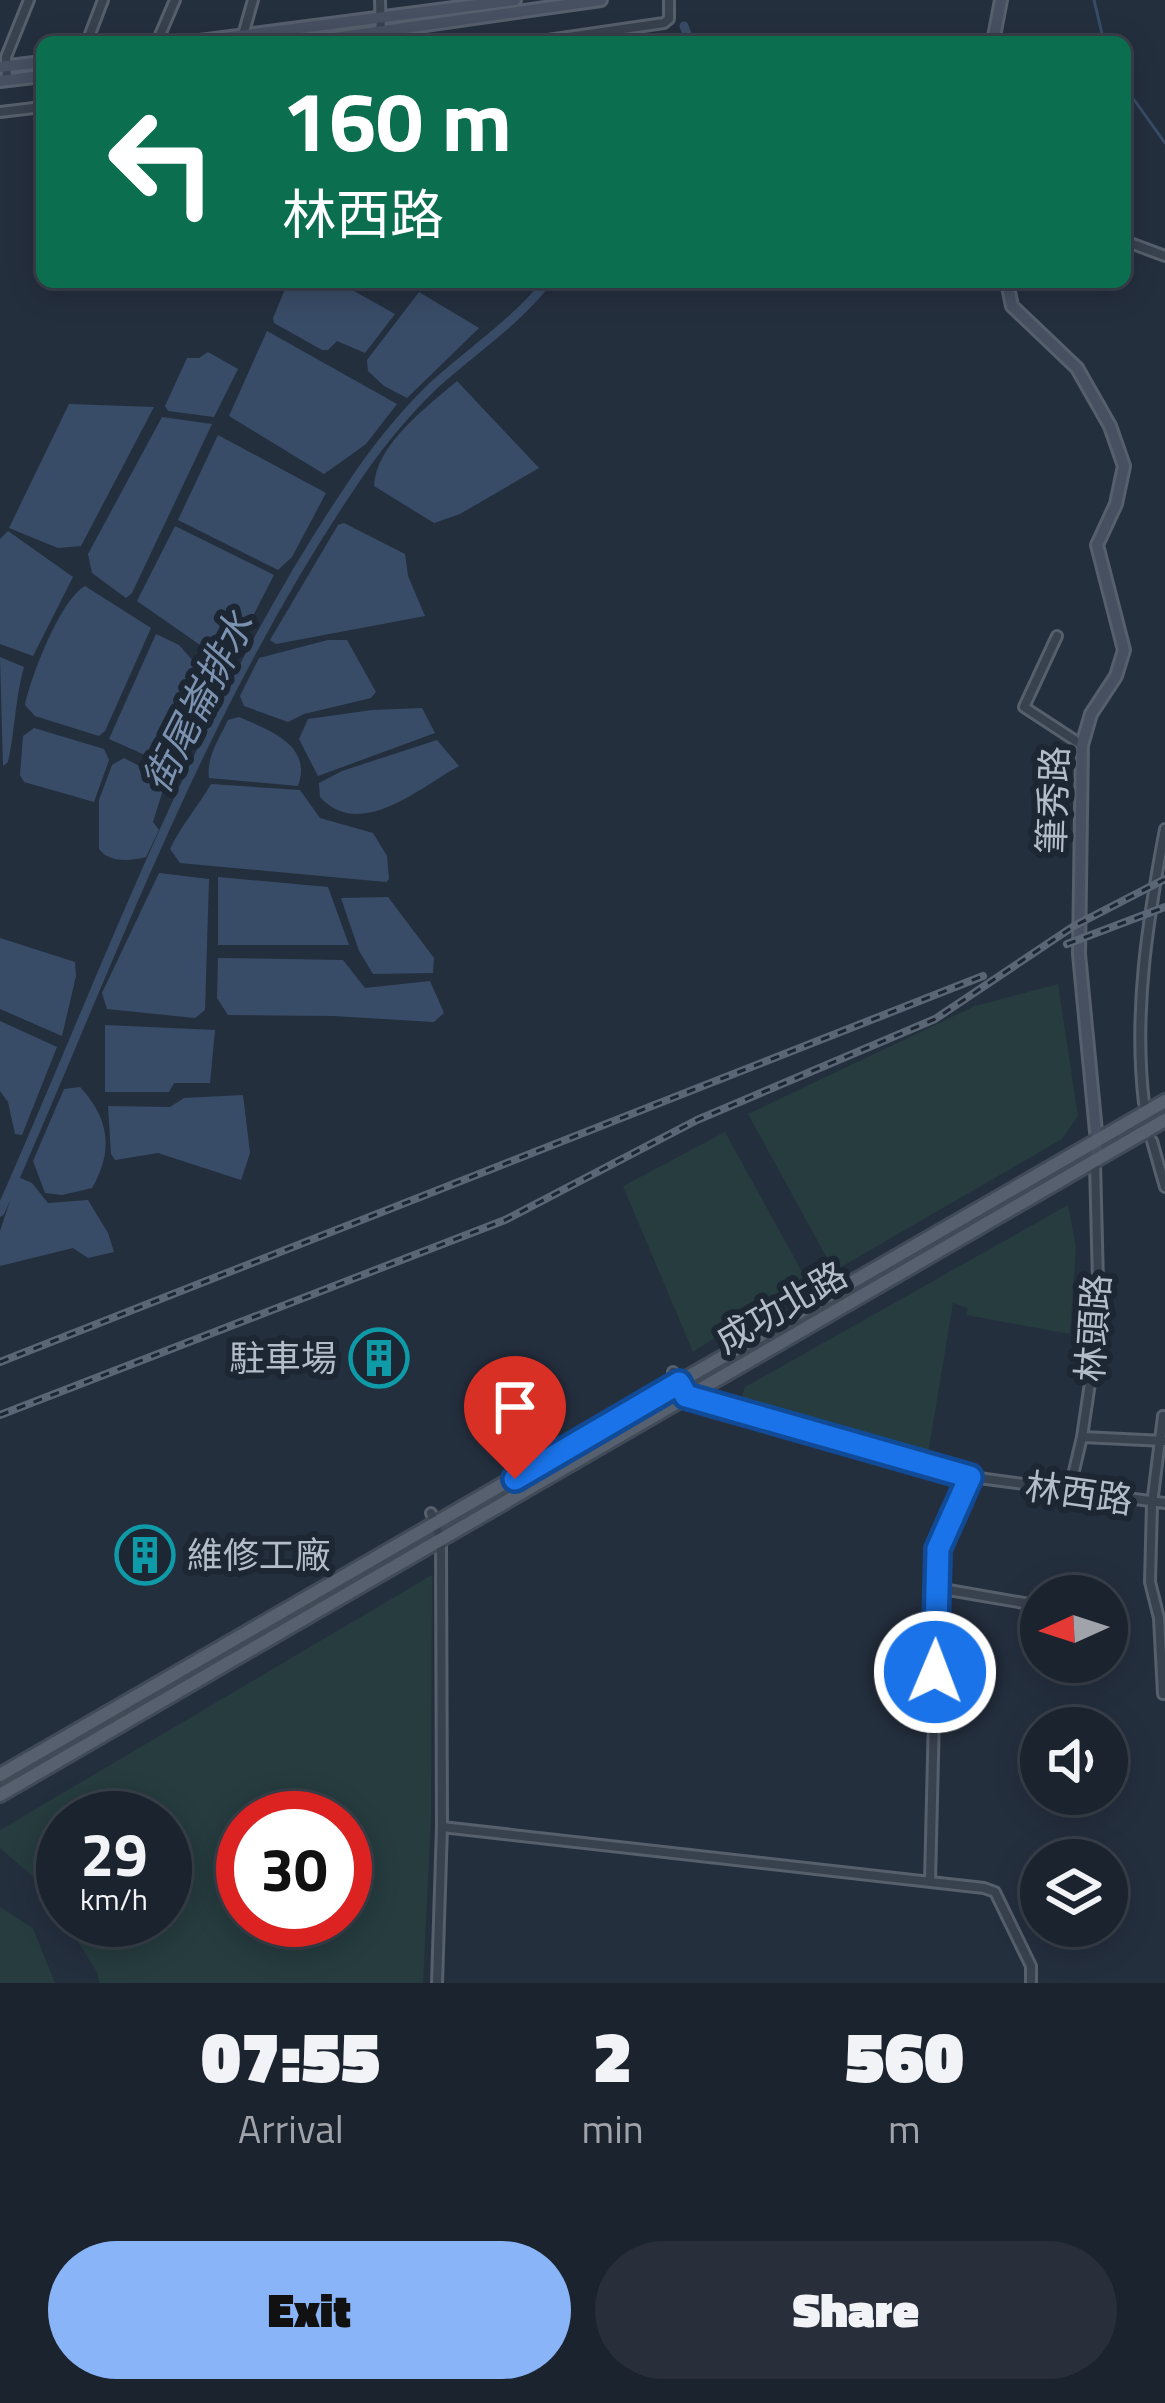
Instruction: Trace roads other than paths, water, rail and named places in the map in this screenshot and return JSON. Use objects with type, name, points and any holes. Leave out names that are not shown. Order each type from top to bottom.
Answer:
[{"type":"main road","name":"成功北路","points":[[0,1775],[676,1378],[1097,1142],[1147,1106],[1165,1101]]},
{"type":"main road","name":"成功北路","points":[[0,1795],[1161,1123]]},
{"type":"street","points":[[29,0],[3,67],[4,81],[36,77]]},
{"type":"street","points":[[89,36],[103,0]]},
{"type":"street","points":[[160,36],[175,0]]},
{"type":"street","points":[[242,36],[253,0]]},
{"type":"street","points":[[380,0],[380,31]]},
{"type":"street","points":[[293,36],[380,31],[515,0]]},
{"type":"street","points":[[346,36],[601,0]]},
{"type":"street","points":[[576,36],[664,23],[669,0]]},
{"type":"street","points":[[994,36],[1001,0]]},
{"type":"street","points":[[3,67],[36,63]]},
{"type":"street","points":[[0,112],[36,108]]},
{"type":"street","points":[[1131,243],[1165,256]]},
{"type":"street","name":"筆秀路","points":[[1009,288],[1012,306],[1077,368],[1109,426],[1124,466],[1116,504],[1096,545],[1124,650],[1116,676],[1091,714],[1082,745],[1079,954],[1096,1161]]},
{"type":"street","points":[[1057,636],[1024,707],[1082,745]]},
{"type":"street","points":[[1147,1106],[1138,1053],[1146,943],[1165,829]]},
{"type":"street","points":[[1153,1141],[1165,1187]]},
{"type":"street","name":"林頭路","points":[[1069,1492],[1099,1322],[1096,1161]]},
{"type":"street","points":[[676,1378],[686,1396]]},
{"type":"street","name":"林西路","points":[[686,1396],[970,1477],[1165,1504]]},
{"type":"street","name":"林西路","points":[[1163,1416],[1152,1504],[1150,1582],[1159,1618],[1163,1694]]},
{"type":"street","points":[[1082,1438],[1163,1441]]},
{"type":"street","points":[[930,1883],[938,1549],[970,1477]]},
{"type":"street","points":[[433,1519],[442,1541],[437,1983]]},
{"type":"street","points":[[937,1588],[1020,1602]]},
{"type":"street","points":[[442,1827],[995,1892],[1031,1966],[1031,1983]]},
{"type":"water","points":[[286,288],[349,288],[395,314],[365,353],[337,341],[322,350],[274,323]]},
{"type":"water","points":[[419,292],[479,328],[407,398],[368,371],[367,360]]},
{"type":"water","points":[[267,331],[397,404],[366,444],[324,474],[229,416]]},
{"type":"water","points":[[208,352],[238,369],[214,417],[168,411],[165,406],[187,358]]},
{"type":"water","points":[[457,381],[539,468],[460,514],[434,523],[374,486],[393,441]]},
{"type":"water","points":[[69,404],[154,407],[81,546],[58,548],[9,528]]},
{"type":"water","points":[[162,417],[212,424],[126,598],[92,573],[88,554]]},
{"type":"water","points":[[218,435],[326,493],[292,557],[278,570],[178,520]]},
{"type":"water","points":[[344,523],[405,554],[408,576],[425,616],[276,644],[270,640],[338,525]]},
{"type":"water","points":[[175,526],[274,575],[242,637],[227,634],[203,647],[137,601]]},
{"type":"water","points":[[8,531],[73,577],[33,656],[0,644],[0,539]]},
{"type":"water","points":[[85,586],[151,628],[99,736],[35,716],[25,705],[57,622]]},
{"type":"water","points":[[156,634],[179,645],[218,689],[178,765],[172,767],[109,739]]},
{"type":"water","points":[[328,640],[347,640],[376,692],[371,698],[288,722],[244,706],[240,696],[259,658]]},
{"type":"water","points":[[0,657],[24,667],[8,762],[3,766]]},
{"type":"water","points":[[422,708],[435,733],[318,776],[299,739],[308,719]]},
{"type":"water","points":[[239,717],[275,734],[294,750],[301,772],[298,786],[209,778],[217,741],[228,720]]},
{"type":"water","points":[[34,728],[104,749],[109,760],[94,802],[24,782],[20,775],[23,736]]},
{"type":"water","points":[[437,740],[459,766],[390,806],[353,814],[320,797],[319,783],[342,771]]},
{"type":"water","points":[[124,758],[166,780],[153,822],[159,830],[146,857],[127,860],[108,857],[99,849],[99,800],[112,765]]},
{"type":"water","points":[[211,784],[300,790],[320,818],[373,833],[387,856],[389,879],[180,863],[170,849]]},
{"type":"water","points":[[159,873],[209,879],[205,1010],[195,1018],[107,1009],[102,993]]},
{"type":"water","points":[[218,877],[328,887],[349,945],[218,945]]},
{"type":"water","points":[[388,897],[434,958],[433,973],[373,974],[359,951],[341,898]]},
{"type":"water","points":[[0,938],[75,962],[62,1036],[0,1009]]},
{"type":"water","points":[[218,958],[343,960],[365,988],[430,981],[444,1013],[434,1022],[228,1015],[217,998]]},
{"type":"water","points":[[0,1021],[57,1047],[22,1135],[15,1134],[8,1102],[0,1091]]},
{"type":"water","points":[[105,1025],[215,1030],[210,1083],[174,1083],[169,1092],[105,1092]]},
{"type":"water","points":[[80,1087],[97,1111],[105,1135],[99,1174],[92,1188],[62,1195],[45,1193],[33,1161],[64,1089]]},
{"type":"water","points":[[243,1095],[250,1153],[241,1180],[158,1153],[115,1160],[111,1154],[108,1106],[170,1107],[184,1098]]},
{"type":"water","points":[[18,1177],[32,1183],[48,1203],[88,1200],[114,1252],[88,1258],[73,1248],[0,1266],[0,1231]]},
{"type":"waterway","points":[[1094,0],[1103,36]]},
{"type":"waterway","name":"街尾崙排水","points":[[684,26],[688,36]]},
{"type":"waterway","points":[[1131,95],[1165,143]]},
{"type":"waterway","name":"街尾崙排水","points":[[0,1212],[200,753],[294,577],[356,478],[398,423],[542,288]]},
{"type":"railway","points":[[0,1415],[505,1220],[697,1120],[935,1019],[1074,926],[1165,879]]},
{"type":"railway","points":[[1067,944],[1165,907]]},
{"type":"railway","points":[[0,1362],[983,976]]},
{"type":"place","name":"駐車場","points":[[379,1358]]},
{"type":"place","name":"維修工廠","points":[[145,1555]]}]
